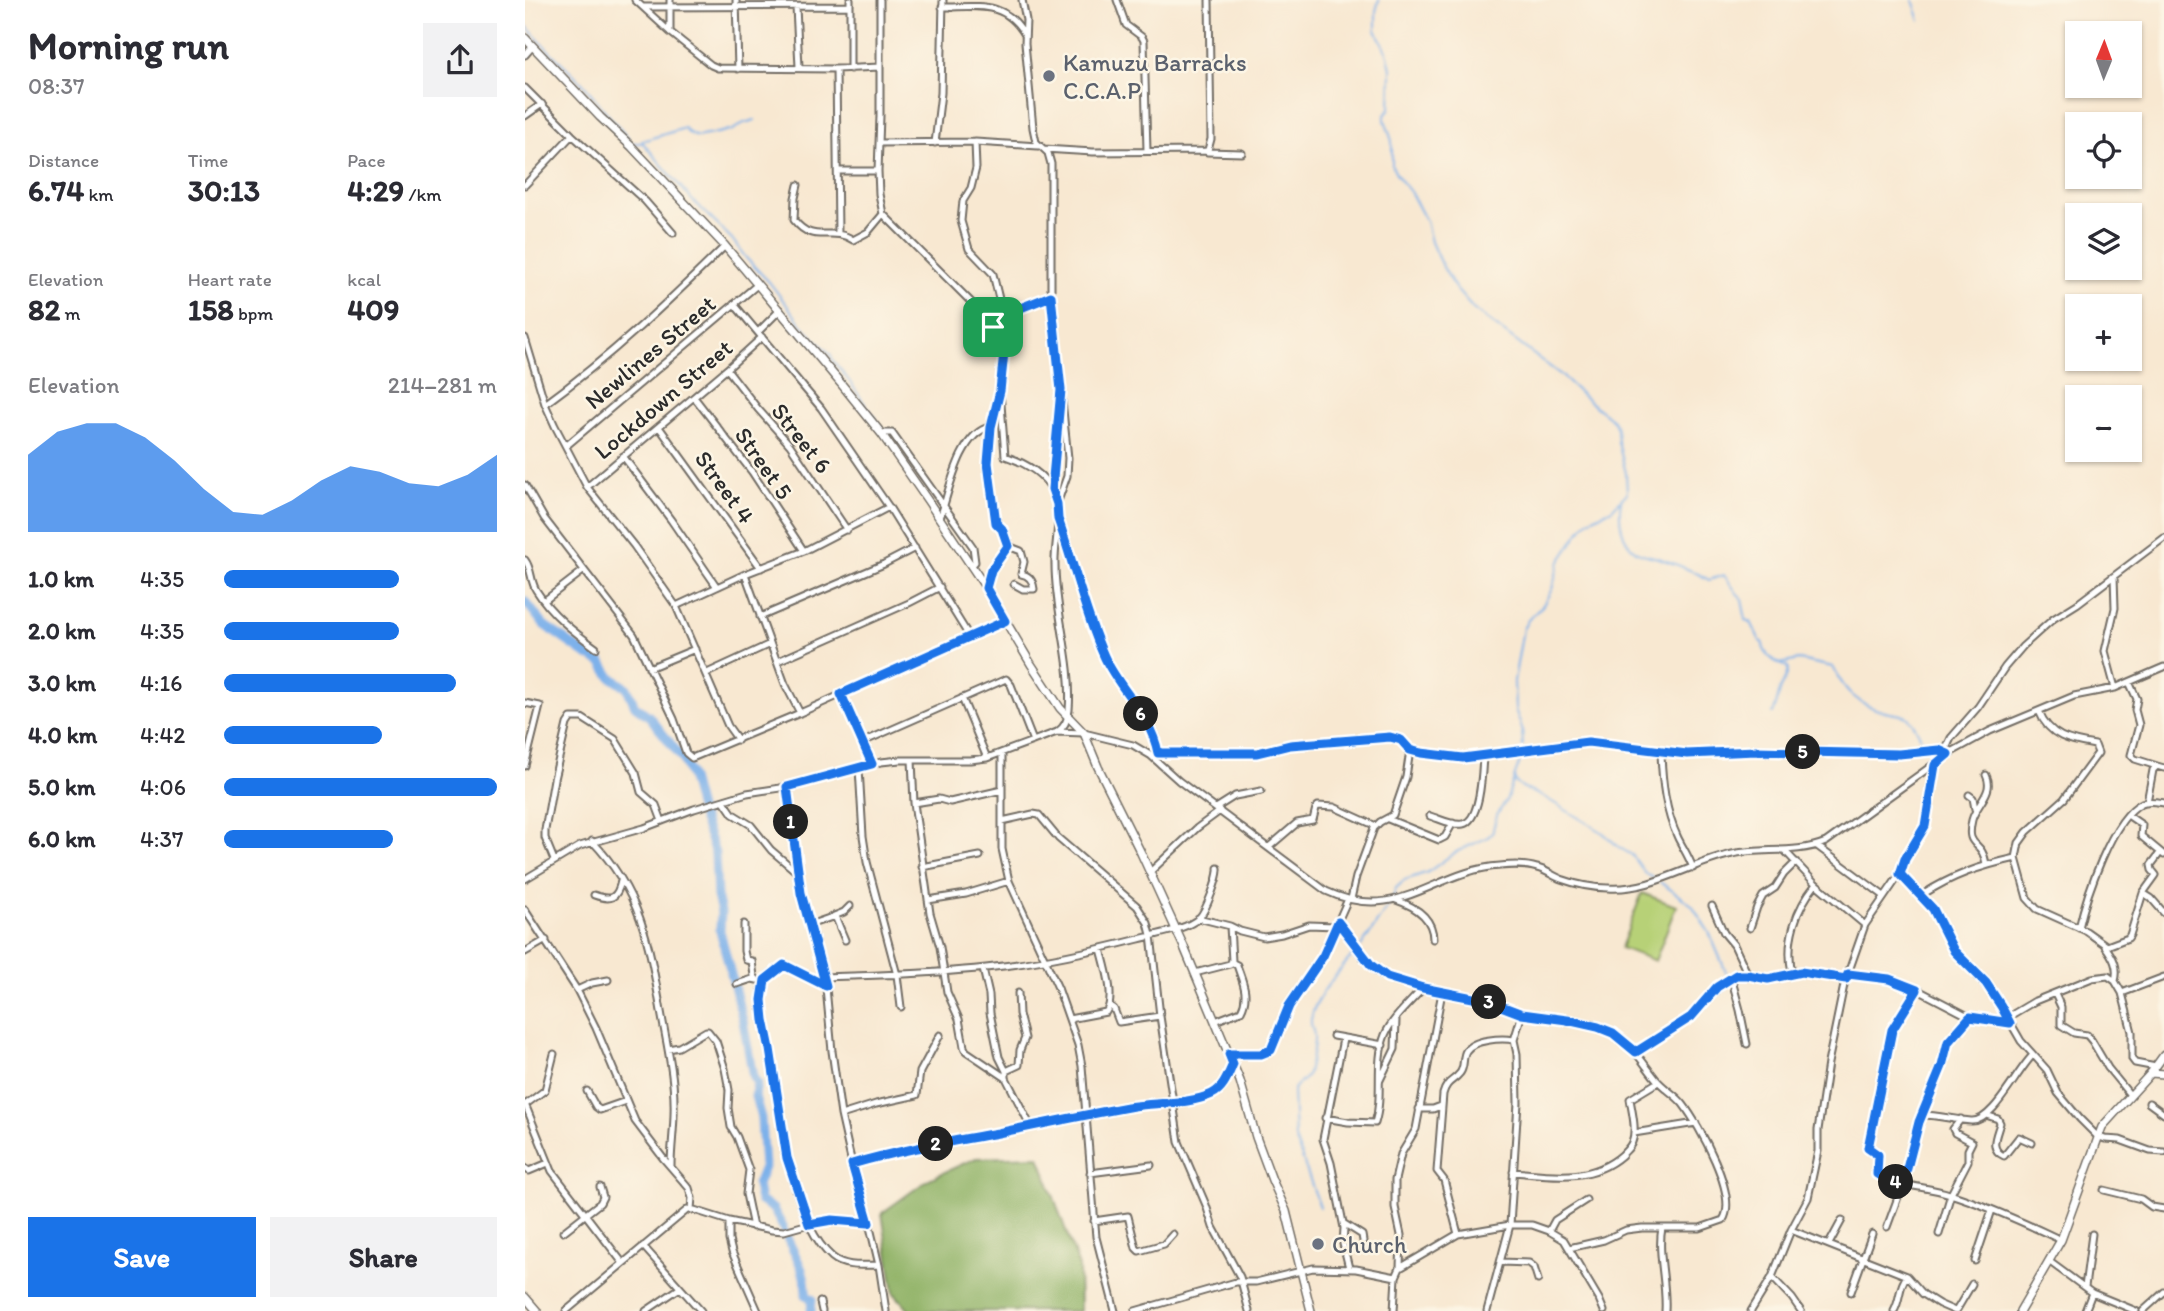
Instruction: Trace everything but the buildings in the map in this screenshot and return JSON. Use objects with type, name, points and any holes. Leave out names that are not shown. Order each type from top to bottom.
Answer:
[{"type":"street","points":[[635,0],[670,33],[718,68],[880,67]]},
{"type":"street","points":[[670,0],[670,33]]},
{"type":"street","points":[[736,0],[738,69]]},
{"type":"street","points":[[880,0],[879,194],[883,214],[950,283],[991,319]]},
{"type":"street","points":[[1022,0],[1026,20],[1031,117],[1041,147],[1048,153],[1051,164],[1051,296],[1068,458],[1067,476],[1057,504]]},
{"type":"street","points":[[1117,0],[1126,25],[1144,41],[1147,151]]},
{"type":"street","points":[[1205,152],[1211,139],[1209,0]]},
{"type":"street","points":[[643,7],[736,8],[763,3],[796,7],[850,3],[851,68]]},
{"type":"street","points":[[935,143],[941,93],[942,3],[1000,8],[1013,18],[1025,35]]},
{"type":"street","points":[[796,7],[799,67]]},
{"type":"street","points":[[525,38],[725,246],[881,433],[986,588],[1043,682],[1084,733],[1150,872],[1233,1064],[1272,1180],[1286,1211],[1311,1311]]},
{"type":"street","points":[[525,55],[533,46]]},
{"type":"street","points":[[836,69],[838,233]]},
{"type":"street","points":[[525,88],[645,201],[673,233]]},
{"type":"street","points":[[525,116],[542,104]]},
{"type":"street","points":[[525,186],[572,135]]},
{"type":"street","points":[[880,143],[975,142],[1093,152],[1242,153]]},
{"type":"street","points":[[975,142],[976,169],[971,188],[963,201],[961,218],[967,246],[991,271],[1004,315],[1001,328],[1004,352],[1000,391],[991,427],[988,463],[996,523],[1002,529],[1008,546],[1021,551],[1024,561],[1021,574],[1030,578],[1034,589],[1024,589],[1014,584]]},
{"type":"street","points":[[838,171],[879,171]]},
{"type":"street","points":[[799,184],[795,198],[795,222],[811,234],[838,233],[853,240],[863,235],[883,214]]},
{"type":"street","points":[[545,404],[601,360],[685,286],[725,246]]},
{"type":"street","name":"Newlines Street","points":[[566,446],[757,285]]},
{"type":"street","points":[[991,319],[1051,296]]},
{"type":"street","points":[[734,304],[821,408],[889,507],[969,636]]},
{"type":"street","name":"Lockdown Street","points":[[587,487],[727,369],[780,310]]},
{"type":"street","points":[[991,319],[993,327],[1001,328]]},
{"type":"street","points":[[525,338],[545,404],[587,487],[676,606],[728,726],[738,740]]},
{"type":"street","name":"Street 6","points":[[727,369],[790,445],[847,530]]},
{"type":"street","points":[[1052,489],[1061,390]]},
{"type":"street","points":[[525,879],[554,860],[592,841],[747,793],[787,787],[872,764],[987,758],[1064,727],[1068,716],[1067,669],[1055,585],[1057,504],[1052,489],[1036,471],[1005,456],[1000,391]]},
{"type":"street","name":"Street 5","points":[[694,397],[752,472],[804,551]]},
{"type":"street","name":"Street 4","points":[[659,427],[761,568]]},
{"type":"street","points":[[940,518],[955,467],[977,435],[984,428],[991,427]]},
{"type":"street","points":[[881,433],[892,433],[973,547],[975,562],[971,566]]},
{"type":"street","points":[[623,456],[717,587]]},
{"type":"street","points":[[525,485],[544,518],[634,635],[690,758],[738,740],[1005,621]]},
{"type":"street","points":[[676,606],[804,551],[889,507]]},
{"type":"street","points":[[1058,519],[1093,632],[1111,671],[1125,688],[1155,737],[1158,753]]},
{"type":"street","points":[[1947,753],[1951,738],[1978,707],[2023,646],[2053,619],[2164,538]]},
{"type":"street","points":[[986,588],[991,570],[1008,546]]},
{"type":"street","points":[[760,617],[861,575],[915,548]]},
{"type":"street","points":[[525,560],[530,567],[536,589],[544,601],[571,630],[596,648]]},
{"type":"street","points":[[544,601],[583,571]]},
{"type":"street","points":[[745,575],[770,644],[800,713]]},
{"type":"street","points":[[2114,576],[2115,608],[2105,651],[2115,688]]},
{"type":"street","points":[[778,662],[940,587]]},
{"type":"street","points":[[707,673],[770,644]]},
{"type":"street","points":[[649,668],[695,649]]},
{"type":"street","points":[[1056,732],[1084,733],[1126,742],[1150,755],[1179,781],[1321,888],[1349,899],[1377,902],[1396,900],[1462,875],[1496,866],[1532,866],[1567,881],[1609,888],[1652,881],[1734,854],[1785,851],[1817,845],[1826,842],[1935,765],[1947,753],[1990,731],[2074,696],[2115,688],[2164,667]]},
{"type":"street","points":[[863,742],[1006,679],[1011,684],[1033,741]]},
{"type":"street","points":[[2129,682],[2137,699],[2135,710],[2139,725],[2131,755],[2135,759],[2164,768]]},
{"type":"street","points":[[841,694],[872,764]]},
{"type":"street","points":[[962,698],[987,758]]},
{"type":"street","points":[[525,703],[540,706],[525,765]]},
{"type":"street","points":[[2039,712],[2050,730],[2081,743],[2095,745],[2098,753],[2069,794],[2027,832],[2019,843],[2016,858],[2027,898],[2032,905],[2086,931],[2105,946],[2116,964],[2115,981]]},
{"type":"street","points":[[554,860],[545,838],[545,830],[567,724],[575,717],[582,718],[619,744],[636,773],[641,792],[656,805],[662,821]]},
{"type":"street","points":[[1150,755],[1257,753],[1290,745],[1390,737],[1401,740],[1410,750],[1463,758],[1588,742],[1687,754],[1756,751],[1899,754],[1939,750],[1947,753]]},
{"type":"street","points":[[1229,1054],[1261,1054],[1271,1050],[1289,1006],[1323,956],[1349,899],[1376,825],[1393,815],[1406,777],[1410,750]]},
{"type":"street","points":[[1661,752],[1666,803],[1678,839],[1693,868]]},
{"type":"street","points":[[1002,753],[1002,849],[1009,881],[1053,976],[1082,1066],[1094,1221],[1099,1252],[1115,1311]]},
{"type":"street","points":[[1430,816],[1453,823],[1466,823],[1474,815],[1483,756]]},
{"type":"street","points":[[912,760],[922,867],[947,992],[953,1002],[966,1051],[1006,1074]]},
{"type":"street","points":[[1751,1311],[1772,1277],[1791,1230],[1808,1198],[1818,1151],[1818,1130],[1828,1063],[1847,976],[1865,925],[1900,874],[1905,859],[1925,826],[1935,765]]},
{"type":"street","points":[[2147,802],[2153,770],[2157,766]]},
{"type":"street","points":[[859,768],[867,862],[897,975],[901,1007]]},
{"type":"street","points":[[1975,809],[1986,794],[1989,781],[1986,775]]},
{"type":"street","points":[[787,787],[798,873],[809,925],[825,977],[841,1115],[879,1265],[886,1311]]},
{"type":"street","points":[[914,803],[939,799],[950,802],[1002,790]]},
{"type":"street","points":[[1150,872],[1235,796],[1261,790]]},
{"type":"street","points":[[1969,795],[1973,798],[1975,809],[1970,837],[1981,849],[1986,864]]},
{"type":"street","points":[[724,801],[733,814],[751,825],[771,850],[798,873]]},
{"type":"street","points":[[2079,928],[2087,895],[2108,844],[2136,808],[2147,802],[2164,803]]},
{"type":"street","points":[[1269,847],[1297,823],[1313,820],[1318,806],[1334,807],[1376,825]]},
{"type":"street","points":[[1002,821],[1039,815],[1058,838],[1137,906],[1148,923],[1179,1142],[1213,1227],[1242,1282],[1249,1311]]},
{"type":"street","points":[[2105,946],[2128,938],[2143,893],[2155,877],[2150,868],[2162,854],[2141,836],[2140,823],[2129,816]]},
{"type":"street","points":[[1388,819],[1439,840],[1445,837],[1453,823]]},
{"type":"street","points":[[592,841],[621,881],[644,926],[668,1049],[674,1103],[671,1167]]},
{"type":"street","points":[[1817,845],[1884,896]]},
{"type":"street","points":[[1785,851],[1816,884],[1865,925]]},
{"type":"street","points":[[922,867],[980,856]]},
{"type":"street","points":[[1922,895],[1942,882],[1986,864],[2016,858]]},
{"type":"street","points":[[1750,928],[1763,896],[1775,888],[1796,862]]},
{"type":"street","points":[[825,977],[983,969],[1101,949],[1175,929],[1198,918],[1217,880],[1217,868]]},
{"type":"street","points":[[1900,874],[1922,895],[1937,916],[1954,951],[1986,983],[2033,1055],[2047,1070],[2057,1093],[2097,1136],[2125,1141],[2150,1151],[2164,1152]]},
{"type":"street","points":[[594,895],[606,898],[614,896],[621,881]]},
{"type":"street","points":[[928,900],[966,894],[1009,881]]},
{"type":"street","points":[[1792,973],[1789,957],[1793,929],[1805,898],[1816,884]]},
{"type":"street","points":[[2143,893],[2164,913]]},
{"type":"street","points":[[1396,900],[1419,911],[1433,932],[1433,939]]},
{"type":"street","points":[[809,925],[846,912],[850,906]]},
{"type":"street","points":[[1712,906],[1748,975]]},
{"type":"street","points":[[525,910],[577,990],[641,1130],[689,1188],[691,1209]]},
{"type":"street","points":[[834,916],[845,940]]},
{"type":"street","points":[[1198,918],[1264,937],[1309,925],[1336,924]]},
{"type":"street","points":[[744,924],[744,954],[746,960],[752,961],[754,976],[763,987]]},
{"type":"street","points":[[1336,924],[1377,971],[1387,977],[1423,988],[1488,1001],[1522,1014],[1567,1020],[1613,1033],[1636,1052],[1658,1082],[1677,1097],[1696,1123],[1727,1197],[1726,1216],[1719,1223],[1700,1228],[1626,1230],[1604,1240],[1569,1248]]},
{"type":"street","points":[[1230,926],[1231,962]]},
{"type":"street","points":[[525,952],[546,940]]},
{"type":"street","points":[[1069,1019],[1106,1012],[1110,1006],[1108,978],[1101,949]]},
{"type":"street","points":[[1195,973],[1231,962],[1237,965],[1245,988],[1244,1006],[1241,1011],[1215,1021]]},
{"type":"street","points":[[826,986],[784,965],[767,977],[763,987],[764,1020],[787,1158],[814,1235],[834,1259],[845,1264],[879,1265]]},
{"type":"street","points":[[983,969],[997,1050],[1030,1125]]},
{"type":"street","points":[[1636,1052],[1691,1017],[1705,1000],[1731,977],[1748,975],[1768,979],[1806,972],[1889,979],[1970,1017],[2009,1020],[2035,1001],[2099,976],[2108,976],[2115,981],[2122,993],[2132,1032],[2132,1059],[2164,1074]]},
{"type":"street","points":[[1731,977],[1747,1044]]},
{"type":"street","points":[[2122,993],[2164,977]]},
{"type":"street","points":[[577,990],[608,980]]},
{"type":"street","points":[[737,984],[757,980]]},
{"type":"street","points":[[1325,1118],[1375,1123],[1386,1032],[1423,988]]},
{"type":"street","points":[[1917,990],[1892,1030],[1868,1148],[1878,1155],[1877,1174],[1903,1184],[1951,1194],[2061,1240]]},
{"type":"street","points":[[1394,1311],[1401,1235],[1395,1207],[1395,1180],[1401,1154],[1416,1129],[1442,992]]},
{"type":"street","points":[[1006,1074],[1019,1065],[1024,1041],[1018,993]]},
{"type":"street","points":[[2055,994],[2061,1007],[2061,1025],[2074,1033],[2087,1035],[2108,1068],[2130,1095]]},
{"type":"street","points":[[1110,1006],[1119,1022],[1160,1016]]},
{"type":"street","points":[[1487,1311],[1510,1225],[1518,1093],[1514,1041],[1522,1014]]},
{"type":"street","points":[[1887,1227],[1948,1042],[1970,1017]]},
{"type":"street","points":[[1379,1082],[1395,1049],[1396,1020]]},
{"type":"street","points":[[668,1049],[679,1047],[706,1031],[716,1041],[729,1090],[731,1127],[749,1170],[746,1194],[753,1227]]},
{"type":"street","points":[[841,1115],[917,1095],[920,1072],[940,1035]]},
{"type":"street","points":[[1333,1036],[1383,1045]]},
{"type":"street","points":[[1458,1234],[1444,1181],[1437,1171],[1444,1088],[1461,1072],[1468,1048],[1497,1038],[1514,1041]]},
{"type":"street","points":[[1343,1039],[1325,1118],[1324,1144],[1331,1163],[1349,1268]]},
{"type":"street","points":[[554,1054],[545,1090],[525,1105],[557,1179],[622,1262]]},
{"type":"street","points":[[1922,1115],[1941,1115],[1973,1122],[1983,1119],[2033,1055]]},
{"type":"street","points":[[2020,1311],[2061,1240],[2102,1127],[2164,1055]]},
{"type":"street","points":[[852,1164],[895,1152],[1030,1125],[1125,1107],[1194,1099],[1215,1093],[1224,1083],[1233,1064]]},
{"type":"street","points":[[1513,1172],[1575,1176],[1591,1172],[1615,1160],[1630,1147],[1634,1133],[1630,1099],[1658,1082]]},
{"type":"street","points":[[587,1091],[600,1110],[626,1101]]},
{"type":"street","points":[[2149,1103],[2164,1114]]},
{"type":"street","points":[[1419,1109],[1441,1106]]},
{"type":"street","points":[[1986,1115],[1998,1119],[2000,1123],[1995,1142],[1995,1149],[1999,1154],[2007,1154],[2019,1138],[2032,1143]]},
{"type":"street","points":[[1939,1234],[1951,1194],[1968,1161],[1968,1150],[1972,1142],[1955,1133],[1953,1129],[1961,1119]]},
{"type":"street","points":[[1634,1133],[1696,1123]]},
{"type":"street","points":[[525,1168],[529,1171],[548,1163]]},
{"type":"street","points":[[1090,1173],[1151,1165]]},
{"type":"street","points":[[563,1232],[602,1200],[600,1187]]},
{"type":"street","points":[[2104,1190],[2141,1199],[2152,1207],[2164,1209]]},
{"type":"street","points":[[1549,1231],[1555,1220],[1586,1200]]},
{"type":"street","points":[[566,1311],[684,1211],[691,1209],[753,1227],[784,1231],[832,1220],[869,1223]]},
{"type":"street","points":[[1975,1261],[1992,1210]]},
{"type":"street","points":[[1094,1221],[1128,1216],[1139,1251],[1164,1244],[1173,1234]]},
{"type":"street","points":[[1829,1244],[1842,1220]]},
{"type":"street","points":[[729,1221],[732,1252],[758,1311]]},
{"type":"street","points":[[1343,1223],[1361,1236],[1363,1241]]},
{"type":"street","points":[[1400,1268],[1458,1234],[1510,1225],[1532,1226],[1549,1231],[1564,1240],[1604,1311]]},
{"type":"street","points":[[1663,1228],[1660,1249],[1667,1296],[1665,1311]]},
{"type":"street","points":[[1791,1230],[1907,1276],[1923,1294],[1955,1311],[1972,1284]]},
{"type":"street","points":[[1851,1292],[1873,1234]]},
{"type":"street","points":[[2085,1286],[2092,1234]]},
{"type":"street","points":[[643,1246],[701,1311]]},
{"type":"street","points":[[1501,1262],[1529,1263],[1534,1267],[1538,1280]]},
{"type":"street","points":[[2050,1262],[2092,1293],[2136,1311]]},
{"type":"street","points":[[1135,1311],[1236,1282],[1256,1282],[1313,1268],[1349,1268],[1396,1277]]},
{"type":"street","points":[[1894,1311],[1901,1298],[1901,1284],[1907,1276]]},
{"type":"street","points":[[1772,1277],[1793,1298],[1801,1311]]},
{"type":"street","points":[[646,1311],[680,1288]]},
{"type":"street","points":[[2143,1311],[2164,1292]]},
{"type":"street","points":[[2085,1311],[2092,1293]]},
{"type":"street","points":[[525,1297],[537,1311]]},
{"type":"street","points":[[820,1302],[822,1311]]},
{"type":"green space","points":[[1642,893],[1676,906],[1655,961],[1621,948]]},
{"type":"green space","points":[[1039,1156],[1079,1267],[1080,1311],[910,1311],[894,1293],[882,1213],[929,1179],[976,1158]]},
{"type":"waterway","points":[[1379,0],[1376,30],[1388,55],[1391,69],[1390,109],[1385,120],[1392,141],[1392,166],[1426,221],[1439,260],[1455,288],[1474,310],[1561,375],[1613,420],[1626,473],[1627,493],[1612,509],[1589,520],[1578,534],[1559,563],[1552,589],[1543,605],[1523,629],[1514,681],[1515,709],[1522,729],[1523,747]]},
{"type":"waterway","points":[[1913,0],[1920,21]]},
{"type":"waterway","points":[[525,24],[583,84],[629,139]]},
{"type":"waterway","points":[[642,141],[685,128],[697,137],[731,131],[755,120]]},
{"type":"waterway","points":[[633,143],[643,143],[693,201],[732,239],[802,325],[831,355],[876,418]]},
{"type":"waterway","points":[[1621,501],[1622,529],[1631,547],[1709,580],[1724,575],[1742,600],[1746,620],[1751,622],[1773,660],[1780,664],[1799,660],[1833,667],[1853,696],[1875,709],[1907,717],[1922,740]]},
{"type":"waterway","points":[[525,601],[544,625],[602,663],[611,677],[627,688],[635,706],[649,716],[682,758],[690,775],[715,853],[717,896],[721,912],[720,931],[743,1021],[753,1077],[757,1083],[755,1096],[761,1118],[764,1167],[757,1185],[760,1201],[773,1209],[783,1227]]},
{"type":"waterway","points":[[1773,714],[1788,671],[1788,667],[1780,664]]},
{"type":"waterway","points":[[1523,753],[1514,778],[1517,784],[1602,832],[1632,855],[1645,873],[1653,878]]},
{"type":"waterway","points":[[1393,897],[1396,888],[1405,880],[1428,872],[1454,853],[1488,837],[1514,779]]},
{"type":"waterway","points":[[1660,882],[1692,905],[1709,932],[1726,972]]},
{"type":"waterway","points":[[1361,947],[1390,903]]},
{"type":"waterway","points":[[1320,1207],[1295,1139],[1293,1090],[1308,1074],[1314,1041],[1311,1020],[1317,1002],[1356,951]]},
{"type":"waterway","points":[[785,1233],[802,1270],[806,1295],[812,1299],[811,1311]]},
{"type":"place","name":"Kamuzu Barracks C.C.A.P","points":[[1049,76]]},
{"type":"place","name":"Church","points":[[1318,1244]]},
{"type":"route","points":[[1051,296],[1061,390],[1052,489],[1058,519],[1093,632],[1111,671],[1125,688],[1155,737],[1158,753],[1257,753],[1290,745],[1390,737],[1401,740],[1410,750],[1429,755],[1463,758],[1588,742],[1687,754],[1756,751],[1899,754],[1945,751],[1948,754],[1935,765],[1931,780],[1925,826],[1905,859],[1900,874],[1933,909],[1954,951],[1986,983],[2010,1023],[1970,1017],[1951,1037],[1919,1122],[1903,1184],[1877,1174],[1878,1155],[1868,1148],[1892,1030],[1917,990],[1889,979],[1848,974],[1846,979],[1801,972],[1768,979],[1736,975],[1717,987],[1691,1017],[1636,1052],[1613,1033],[1598,1027],[1522,1014],[1488,1001],[1423,988],[1382,975],[1338,922],[1323,956],[1289,1006],[1271,1050],[1261,1054],[1229,1054],[1233,1064],[1224,1083],[1215,1093],[1194,1099],[1148,1103],[1030,1125],[895,1152],[852,1164],[869,1223],[832,1220],[809,1224],[787,1158],[762,1000],[765,980],[784,965],[826,986],[801,893],[787,787],[872,764],[841,694],[1005,621],[986,588],[991,570],[1008,546],[1006,536],[996,523],[988,463],[991,427],[1000,391],[1004,352],[1001,328],[993,327],[993,317],[1051,296]]}]
